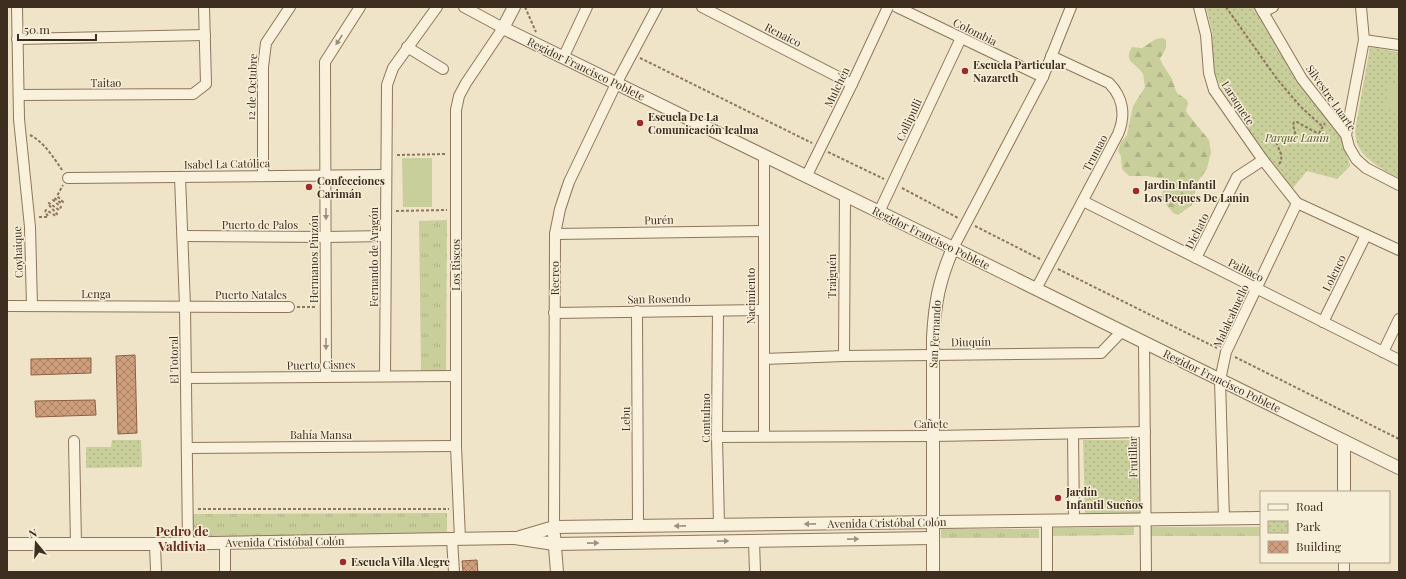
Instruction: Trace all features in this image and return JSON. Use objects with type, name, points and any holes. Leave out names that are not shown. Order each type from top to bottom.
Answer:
[{"type":"street","name":"Coyhaique","points":[[17,7],[19,119],[30,227],[32,306]]},
{"type":"street","points":[[17,39],[205,35],[204,7]]},
{"type":"street","name":"12 de Octubre","points":[[263,176],[263,67],[266,43],[290,7]]},
{"type":"street","name":"Hermanos Pinzón","points":[[326,377],[324,62],[360,7]]},
{"type":"street","name":"Fernando de Aragón","points":[[385,376],[387,85],[393,68],[437,7]]},
{"type":"street","name":"Regidor Francisco Poblete","points":[[464,7],[563,58],[954,248],[1344,441],[1398,465]]},
{"type":"street","name":"Los Riscos","points":[[454,572],[458,509],[456,446],[456,110],[459,96],[466,83],[503,28],[514,7]]},
{"type":"street","points":[[563,58],[587,7]]},
{"type":"street","name":"Recreo","points":[[557,572],[554,544],[555,234],[560,209],[569,182],[616,84],[657,7]]},
{"type":"street","name":"Renaico","points":[[702,7],[852,84]]},
{"type":"street","name":"Mulchén","points":[[806,176],[821,148],[888,7]]},
{"type":"street","name":"Colombia","points":[[897,7],[1043,77]]},
{"type":"street","name":"San Fernando","points":[[933,572],[932,354],[936,299],[942,278],[966,222],[1043,77],[1071,7]]},
{"type":"street","name":"Laraquete","points":[[1199,7],[1206,35],[1209,72],[1214,90],[1263,160],[1297,203],[1399,250]]},
{"type":"street","points":[[1262,9],[1272,7]]},
{"type":"street","points":[[1346,136],[1364,40],[1361,7]]},
{"type":"street","name":"Silvestre Luarte","points":[[1262,9],[1302,79],[1346,136],[1352,153],[1360,164],[1399,184]]},
{"type":"street","name":"Taitao","points":[[19,95],[193,94],[206,84],[205,35]]},
{"type":"street","name":"Collipulli","points":[[879,212],[961,38]]},
{"type":"street","points":[[1364,40],[1399,45]]},
{"type":"street","points":[[407,48],[443,69]]},
{"type":"street","name":"Trumao","points":[[1036,289],[1122,126],[1123,114],[1122,102],[1114,88],[1109,83],[1051,56]]},
{"type":"street","name":"Nacimiento","points":[[764,156],[764,436]]},
{"type":"street","name":"Dichato","points":[[1196,258],[1237,177],[1263,160]]},
{"type":"street","name":"Isabel La Católica","points":[[68,178],[386,175]]},
{"type":"street","name":"El Totoral","points":[[180,177],[185,306],[188,543]]},
{"type":"street","name":"Traiguén","points":[[844,356],[845,195]]},
{"type":"street","name":"Paillaco","points":[[1083,201],[1399,360]]},
{"type":"street","name":"Malalcahuello","points":[[1224,519],[1220,380],[1226,352],[1297,203]]},
{"type":"street","name":"Purén","points":[[555,234],[763,231]]},
{"type":"street","name":"Lolenco","points":[[1323,322],[1366,235]]},
{"type":"street","name":"Puerto de Palos","points":[[182,236],[386,236]]},
{"type":"street","name":"Lenga","points":[[7,306],[185,306]]},
{"type":"street","name":"Puerto Natales","points":[[185,306],[289,307]]},
{"type":"street","name":"San Rosendo","points":[[554,313],[763,310]]},
{"type":"street","name":"Lebu","points":[[637,311],[638,526]]},
{"type":"street","name":"Contulmo","points":[[718,311],[719,525]]},
{"type":"street","points":[[1383,352],[1399,319]]},
{"type":"street","name":"Diuquín","points":[[764,359],[932,354],[1102,353],[1122,331]]},
{"type":"street","name":"Frutillar","points":[[1144,342],[1146,572]]},
{"type":"street","name":"Puerto Cisnes","points":[[186,378],[456,376]]},
{"type":"street","name":"Cañete","points":[[718,437],[932,436],[1145,432]]},
{"type":"street","points":[[1073,434],[1074,521]]},
{"type":"street","points":[[1344,441],[1344,491]]},
{"type":"street","points":[[74,442],[76,544]]},
{"type":"street","name":"Bahía Mansa","points":[[187,448],[456,446]]},
{"type":"street","name":"Avenida Cristóbal Colón","points":[[516,538],[554,527],[1260,518]]},
{"type":"street","points":[[1047,521],[1047,572]]},
{"type":"street","name":"Avenida Cristóbal Colón","points":[[7,544],[155,544],[516,538],[554,544],[933,538]]},
{"type":"street","points":[[754,541],[755,572]]},
{"type":"street","points":[[225,543],[225,572]]},
{"type":"street","points":[[155,544],[156,572]]},
{"type":"path","points":[[1226,7],[1278,79],[1300,106],[1322,127]]},
{"type":"path","points":[[632,54],[893,183],[966,222],[1399,440]]},
{"type":"path","points":[[1272,171],[1282,160],[1276,139],[1297,140],[1293,124],[1294,122],[1297,122],[1319,133],[1331,116]]},
{"type":"path","points":[[29,135],[35,138],[48,151],[68,178],[57,196],[63,202],[61,203],[54,198],[53,200],[61,207],[59,210],[49,203],[48,204],[57,214],[56,216],[46,210],[45,212],[48,217],[38,217]]},
{"type":"path","points":[[404,155],[448,154]]},
{"type":"path","points":[[396,204],[396,211],[448,210]]},
{"type":"path","name":"Puerto Natales","points":[[289,307],[316,307]]},
{"type":"path","points":[[188,510],[458,509]]},
{"type":"green space","name":"Parque Lanín","points":[[1206,7],[1256,7],[1300,85],[1342,137],[1350,166],[1337,179],[1307,171],[1293,188],[1267,157],[1222,90],[1215,73],[1212,32]]},
{"type":"green space","points":[[1163,38],[1166,40],[1166,48],[1160,59],[1172,79],[1177,93],[1187,100],[1187,113],[1209,140],[1211,152],[1207,169],[1198,181],[1192,205],[1178,215],[1173,213],[1165,203],[1160,200],[1166,181],[1165,179],[1147,176],[1129,176],[1122,169],[1121,156],[1118,151],[1121,142],[1127,135],[1133,106],[1145,87],[1143,74],[1130,59],[1129,52],[1132,47],[1142,48],[1156,39]]},
{"type":"green space","name":"Parque Lanín","points":[[1370,47],[1399,52],[1399,178],[1377,166],[1367,158],[1356,140],[1355,131]]},
{"type":"green space","points":[[1389,84],[1399,86],[1399,111],[1385,109]]},
{"type":"green space","points":[[402,158],[432,158],[432,207],[403,207]]},
{"type":"green space","points":[[447,220],[446,373],[421,372],[419,221]]},
{"type":"green space","points":[[112,440],[141,440],[142,467],[86,468],[86,447],[111,447]]},
{"type":"green space","points":[[1083,440],[1138,440],[1139,513],[1085,515]]},
{"type":"green space","points":[[447,513],[447,536],[191,539],[192,514]]},
{"type":"green space","points":[[1134,527],[1134,535],[1051,536],[1051,528]]},
{"type":"green space","points":[[1146,527],[1260,527],[1260,536],[1146,536]]},
{"type":"green space","points":[[941,529],[1039,529],[1039,538],[941,538]]},
{"type":"building","points":[[135,355],[137,433],[118,434],[116,356]]},
{"type":"building","points":[[91,358],[91,373],[31,375],[31,359]]},
{"type":"building","points":[[95,400],[96,415],[36,417],[35,401]]},
{"type":"building","points":[[477,560],[478,572],[463,572],[462,561]]},
{"type":"place","name":"Escuela Particular Nazareth","points":[[965,71]]},
{"type":"place","name":"Escuela De La Comunicación Icalma","points":[[640,123]]},
{"type":"place","name":"Confecciones Carimán","points":[[309,187]]},
{"type":"place","name":"Jardin Infantil Los Peques De Lanin","points":[[1136,191]]},
{"type":"place","name":"Jardín Infantil Sueños","points":[[1058,498]]},
{"type":"place","name":"Escuela Villa Alegre","points":[[343,562]]},
{"type":"district","name":"Pedro de Valdivia","points":[[182,538]]}]
